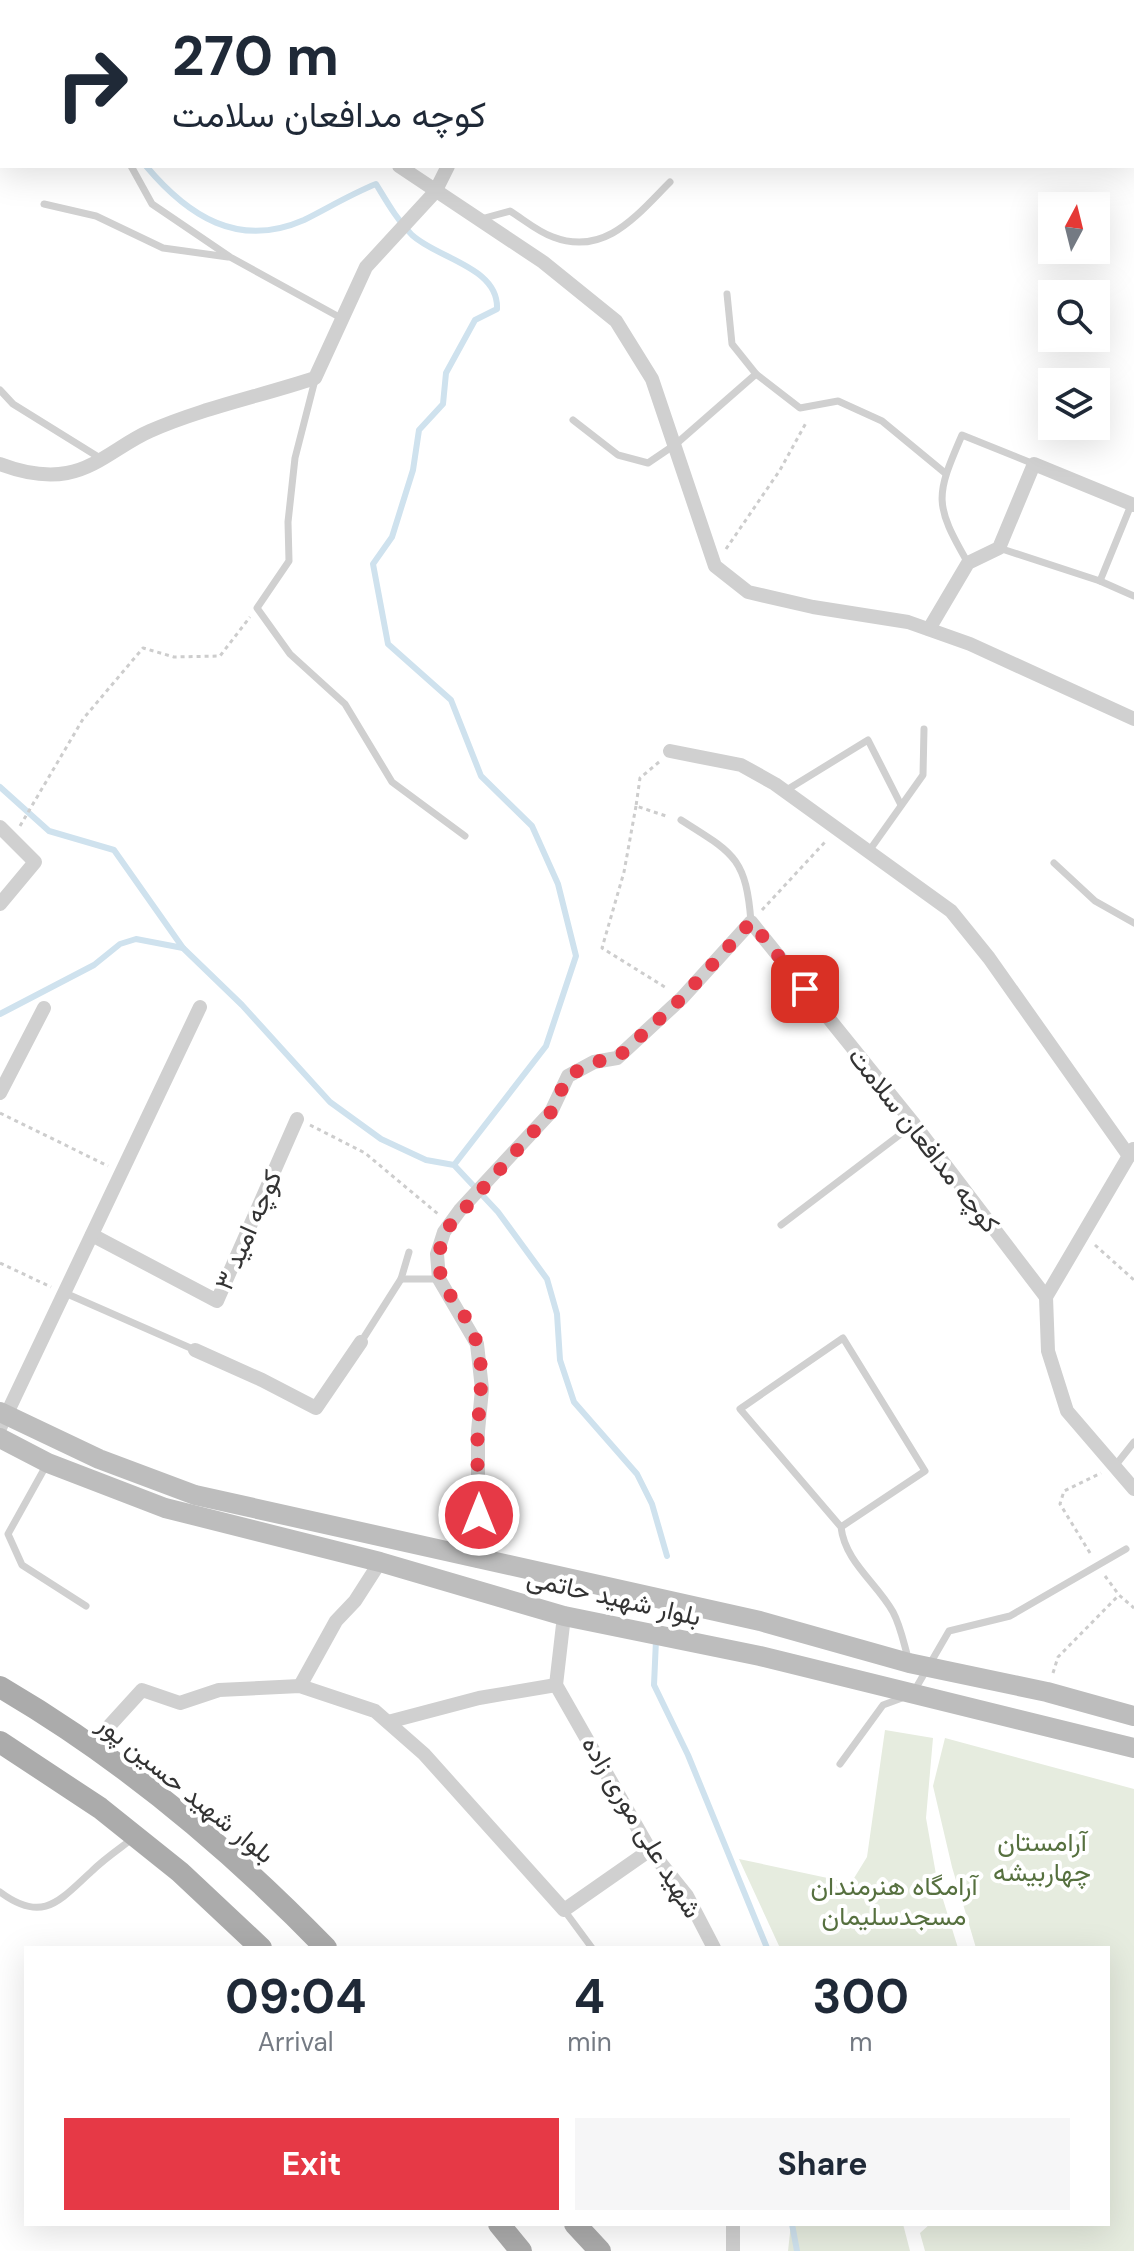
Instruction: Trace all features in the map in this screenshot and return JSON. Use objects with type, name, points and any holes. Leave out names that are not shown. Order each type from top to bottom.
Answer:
[{"type":"main road","name":"بلوار شهید حاتمی","points":[[2,1419],[195,1495],[478,1561],[760,1621],[919,1664],[1047,1692],[1134,1716]]},
{"type":"main road","name":"بلوار شهید حاتمی","points":[[0,1438],[48,1463],[165,1508],[380,1562],[564,1616],[760,1656],[1134,1748]]},
{"type":"main road","name":"بلوار شهيد حسین پور","points":[[0,1687],[91,1746],[204,1833],[324,1946]]},
{"type":"main road","points":[[0,1742],[100,1808],[180,1872],[259,1946]]},
{"type":"main road","points":[[501,2226],[521,2251]]},
{"type":"main road","points":[[577,2226],[600,2251]]},
{"type":"street","points":[[402,168],[543,262],[616,321],[652,379],[715,566],[748,592],[813,607],[908,622],[1133,714]]},
{"type":"street","points":[[0,464],[45,474],[69,473],[101,459],[149,431],[315,378],[366,267],[435,192],[447,168]]},
{"type":"street","points":[[929,629],[968,563],[999,548],[1034,464],[1133,504]]},
{"type":"street","points":[[670,751],[741,765],[785,791],[951,911],[1132,1152],[1046,1297],[1048,1351],[1067,1411],[1134,1489]]},
{"type":"street","points":[[0,827],[35,862],[0,904]]},
{"type":"street","points":[[478,1561],[478,1431],[482,1389],[477,1344],[439,1279],[437,1254],[444,1232],[460,1210],[551,1112],[568,1076],[594,1062],[617,1058],[682,998],[751,922]]},
{"type":"street","name":"کوچه مدافعان سلامت","points":[[751,922],[914,1124],[1046,1297]]},
{"type":"street","points":[[2,1419],[200,1007]]},
{"type":"street","points":[[0,1093],[44,1008]]},
{"type":"street","name":"کوچه امید ۳","points":[[92,1235],[217,1301],[297,1119]]},
{"type":"street","points":[[195,1350],[316,1408],[361,1342]]},
{"type":"street","points":[[300,1686],[336,1621],[355,1601],[380,1562]]},
{"type":"street","points":[[388,1722],[479,1698],[556,1685],[564,1616]]},
{"type":"street","name":"شهید علی موری زاده","points":[[556,1685],[650,1850],[687,1896],[713,1946]]},
{"type":"street","points":[[91,1746],[142,1690],[180,1703],[219,1690],[300,1686],[375,1711],[388,1722],[434,1765],[564,1910],[650,1850]]},
{"type":"street","points":[[733,2226],[733,2251]]},
{"type":"lane","points":[[132,168],[152,204],[230,257],[341,318]]},
{"type":"lane","points":[[479,220],[510,211],[552,237],[582,245],[622,230],[670,182]]},
{"type":"lane","points":[[44,204],[96,216],[163,248],[230,257]]},
{"type":"lane","points":[[727,294],[732,344],[756,374],[800,408],[838,401],[882,421],[945,473]]},
{"type":"lane","points":[[573,420],[618,455],[648,463],[676,444],[756,374]]},
{"type":"lane","points":[[315,378],[295,458],[288,522],[289,561],[257,608],[290,654],[345,704],[392,782],[465,836]]},
{"type":"lane","points":[[0,390],[13,404],[101,459]]},
{"type":"lane","points":[[968,563],[944,522],[940,496],[945,473],[962,435],[1034,464]]},
{"type":"lane","points":[[1100,581],[1133,504]]},
{"type":"lane","points":[[999,548],[1100,581],[1134,596]]},
{"type":"lane","points":[[868,853],[923,775],[924,729]]},
{"type":"lane","points":[[785,791],[868,740],[901,805]]},
{"type":"lane","points":[[681,820],[730,851],[740,866],[748,892],[751,922]]},
{"type":"lane","points":[[1054,863],[1095,901],[1134,923]]},
{"type":"lane","points":[[781,1225],[914,1124]]},
{"type":"lane","points":[[361,1342],[401,1279],[409,1252]]},
{"type":"lane","points":[[401,1279],[439,1279]]},
{"type":"lane","points":[[64,1293],[195,1350]]},
{"type":"lane","points":[[841,1527],[925,1471],[843,1338],[740,1409],[841,1527],[842,1538],[853,1558],[893,1613],[919,1664]]},
{"type":"lane","points":[[1115,1466],[1134,1442]]},
{"type":"lane","points":[[48,1463],[8,1534],[22,1565],[86,1606]]},
{"type":"lane","points":[[840,1764],[883,1705],[913,1693],[919,1664],[949,1631],[1010,1616],[1126,1549]]},
{"type":"lane","points":[[0,1892],[22,1907],[51,1905],[135,1837]]},
{"type":"lane","points":[[564,1910],[591,1946]]},
{"type":"path","points":[[715,566],[780,470],[814,406]]},
{"type":"path","points":[[21,824],[83,719],[143,648],[174,657],[220,656],[257,608]]},
{"type":"path","points":[[670,751],[640,778],[624,872],[602,948],[682,998]]},
{"type":"path","points":[[636,806],[650,813],[681,820]]},
{"type":"path","points":[[751,922],[835,830]]},
{"type":"path","points":[[0,1113],[122,1173]]},
{"type":"path","points":[[297,1119],[365,1153],[450,1224]]},
{"type":"path","points":[[1083,1234],[1134,1280]]},
{"type":"path","points":[[0,1263],[64,1293]]},
{"type":"path","points":[[1115,1466],[1064,1491],[1060,1504],[1097,1565],[1119,1595],[1134,1608]]},
{"type":"path","points":[[1047,1692],[1058,1657],[1119,1595]]},
{"type":"green space","name":"آرامگاه هنرمندان مسجدسلیمان","points":[[885,1730],[933,1738],[926,1818],[937,1880],[957,1946],[779,1946],[739,1859],[851,1883],[867,1857]]},
{"type":"green space","name":"آرامستان چهاربیشه","points":[[945,1738],[1134,1789],[1134,2251],[925,2251],[920,2233],[928,2226],[1110,2226],[1110,1946],[975,1946],[933,1786]]},
{"type":"green space","points":[[791,2226],[904,2226],[910,2251],[788,2251]]},
{"type":"waterway","points":[[148,168],[179,200],[197,213],[216,223],[257,231],[304,220],[376,184],[412,235],[478,273],[495,295],[497,309],[475,320],[446,373],[443,404],[419,430],[413,470],[392,537],[373,564],[388,644],[451,700],[481,776],[532,826],[558,884],[576,956],[546,1046],[454,1165]]},
{"type":"waterway","points":[[0,787],[49,831],[114,850],[183,948],[242,1005],[330,1102],[381,1139],[426,1160],[454,1165],[498,1212],[547,1279],[557,1314],[560,1360],[574,1402],[637,1474],[652,1504],[667,1556]]},
{"type":"waterway","points":[[0,1014],[94,965],[120,944],[136,939],[183,948]]},
{"type":"waterway","points":[[656,1640],[654,1685],[688,1755],[766,1946]]},
{"type":"waterway","points":[[792,2226],[797,2251]]},
{"type":"route","points":[[479,1515],[478,1431],[482,1389],[477,1344],[439,1279],[437,1254],[444,1232],[460,1210],[551,1112],[568,1076],[594,1062],[617,1058],[682,998],[751,922],[805,989]]}]
